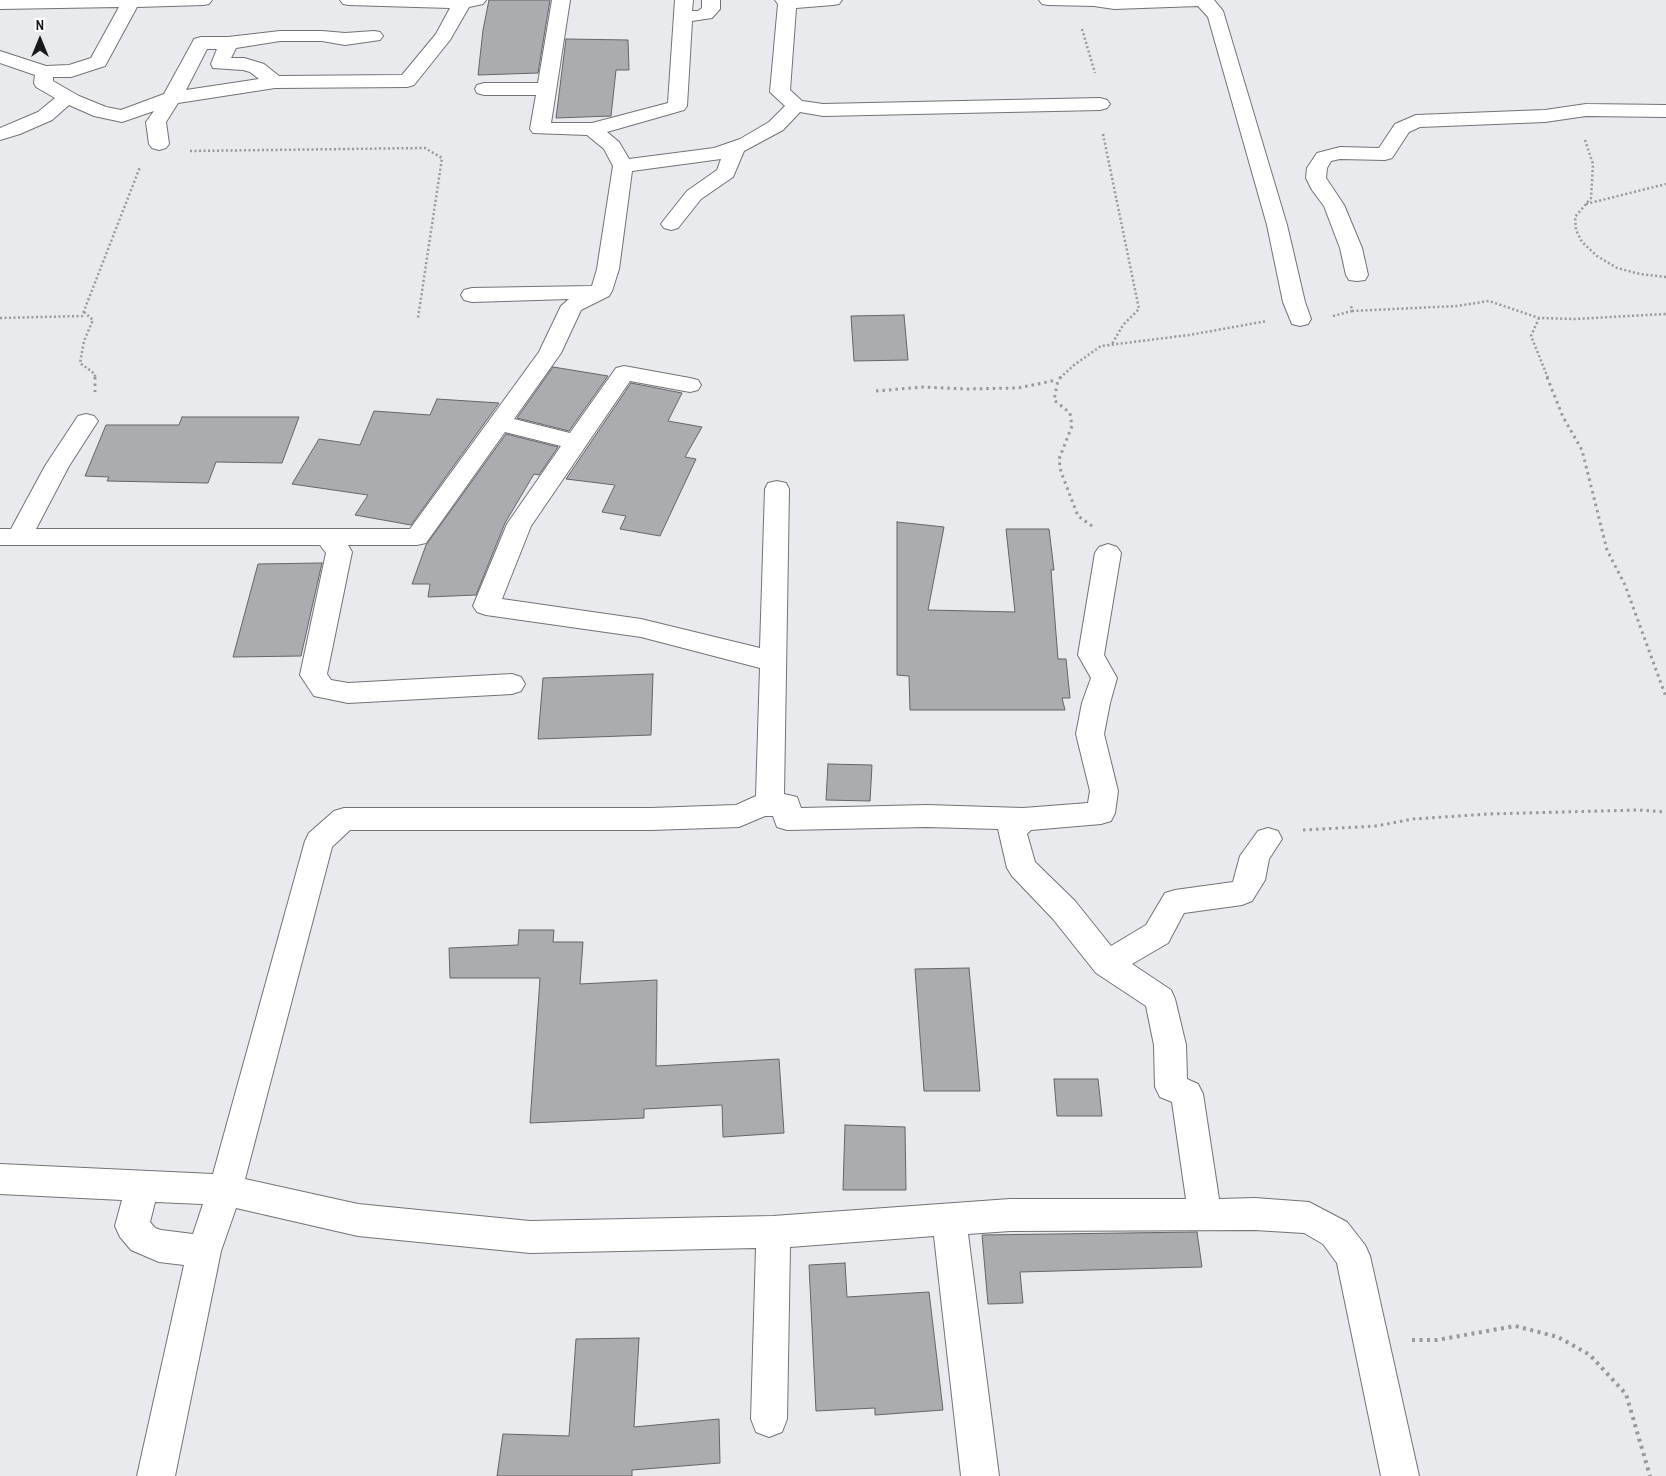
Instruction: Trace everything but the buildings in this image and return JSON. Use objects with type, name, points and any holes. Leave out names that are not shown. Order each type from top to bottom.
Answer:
[{"type":"street","points":[[0,4],[207,0]]},
{"type":"street","points":[[561,0],[540,129],[592,128],[612,125],[677,106],[684,8],[700,16],[706,14],[710,9],[711,0]]},
{"type":"street","points":[[833,0],[786,2],[780,92],[796,106],[823,110],[1100,104]]},
{"type":"street","points":[[1048,0],[1114,4],[1204,1],[1217,15],[1277,225],[1294,302],[1300,319]]},
{"type":"street","points":[[45,72],[42,82],[68,97],[100,112],[122,116],[172,98],[275,82],[407,81],[444,36],[469,1]]},
{"type":"street","points":[[328,36],[340,7],[469,1]]},
{"type":"street","points":[[0,57],[45,72],[71,70],[98,62],[131,2]]},
{"type":"street","points":[[163,148],[156,122],[172,98],[201,43],[228,43],[280,36],[352,38],[374,36]]},
{"type":"street","points":[[326,82],[334,58],[352,38]]},
{"type":"street","points":[[228,43],[220,64],[244,64],[257,68],[275,82]]},
{"type":"street","points":[[484,89],[546,89]]},
{"type":"street","points":[[0,134],[45,116],[68,97]]},
{"type":"street","points":[[623,166],[709,155],[736,147],[747,143],[776,126],[796,106]]},
{"type":"street","points":[[1357,275],[1350,248],[1334,205],[1322,190],[1316,178],[1316,168],[1324,157],[1340,153],[1385,154],[1402,128],[1416,121],[1562,114],[1586,110],[1666,110]]},
{"type":"street","points":[[9,538],[416,536],[550,353],[572,306],[601,291],[608,269],[623,166],[612,146],[592,128]]},
{"type":"street","points":[[671,224],[694,195],[726,173],[736,147]]},
{"type":"street","points":[[472,295],[601,291]]},
{"type":"street","points":[[690,385],[624,373],[518,524],[486,606],[641,628],[772,661]]},
{"type":"street","points":[[9,538],[86,421]]},
{"type":"street","points":[[499,423],[575,442]]},
{"type":"street","points":[[770,805],[777,490]]},
{"type":"street","points":[[327,536],[339,552],[313,675],[323,689],[348,693],[512,684]]},
{"type":"street","points":[[156,1476],[204,1251],[225,1190],[320,841],[344,819],[651,819],[739,816],[762,805],[787,805],[787,819],[927,816],[1023,819],[1102,813],[1104,791],[1090,734],[1096,703],[1104,678],[1091,655],[1108,553]]},
{"type":"street","points":[[1023,819],[1012,831],[1022,868],[1064,910],[1107,964],[1160,999],[1170,1045],[1171,1087],[1187,1094],[1205,1215]]},
{"type":"street","points":[[1107,964],[1157,934],[1175,902],[1242,893],[1250,880],[1255,856],[1268,839]]},
{"type":"street","points":[[0,1179],[225,1190],[358,1220],[530,1238],[773,1232],[1010,1215],[1255,1214],[1309,1218],[1335,1233],[1353,1256],[1400,1476]]},
{"type":"street","points":[[142,1186],[132,1226],[143,1239],[159,1246],[204,1251]]},
{"type":"street","points":[[949,1220],[980,1476]]},
{"type":"street","points":[[769,1418],[773,1232]]},
{"type":"path","points":[[1076,1],[1078,16],[1090,52],[1099,90],[1102,126],[1139,309],[1123,325],[1111,344]]},
{"type":"path","points":[[1562,114],[1584,135],[1593,164],[1591,198],[1575,217],[1576,230],[1582,242],[1597,256],[1617,268],[1640,274],[1666,277]]},
{"type":"path","points":[[0,318],[82,316],[146,152],[163,148],[425,148],[442,158],[418,318]]},
{"type":"path","points":[[1585,205],[1666,184]]},
{"type":"path","points":[[1352,311],[1350,302],[1357,275]]},
{"type":"path","points":[[876,391],[923,387],[966,389],[1018,388],[1058,380],[1074,365],[1101,346],[1189,335],[1264,322],[1329,317],[1352,311],[1457,306],[1489,301],[1539,318],[1574,319],[1666,314]]},
{"type":"path","points":[[84,312],[93,320],[84,341],[80,363],[95,374],[95,404],[86,421]]},
{"type":"path","points":[[1539,318],[1531,336],[1563,417],[1582,450],[1607,550],[1625,585],[1666,697]]},
{"type":"path","points":[[1058,380],[1054,400],[1070,413],[1072,426],[1059,459],[1061,472],[1078,516],[1096,529],[1108,553]]},
{"type":"path","points":[[1268,839],[1286,830],[1376,826],[1412,819],[1488,814],[1638,810],[1666,812]]},
{"type":"path","points":[[1372,1341],[1437,1340],[1515,1326],[1558,1337],[1590,1354],[1626,1394],[1650,1476]]}]
